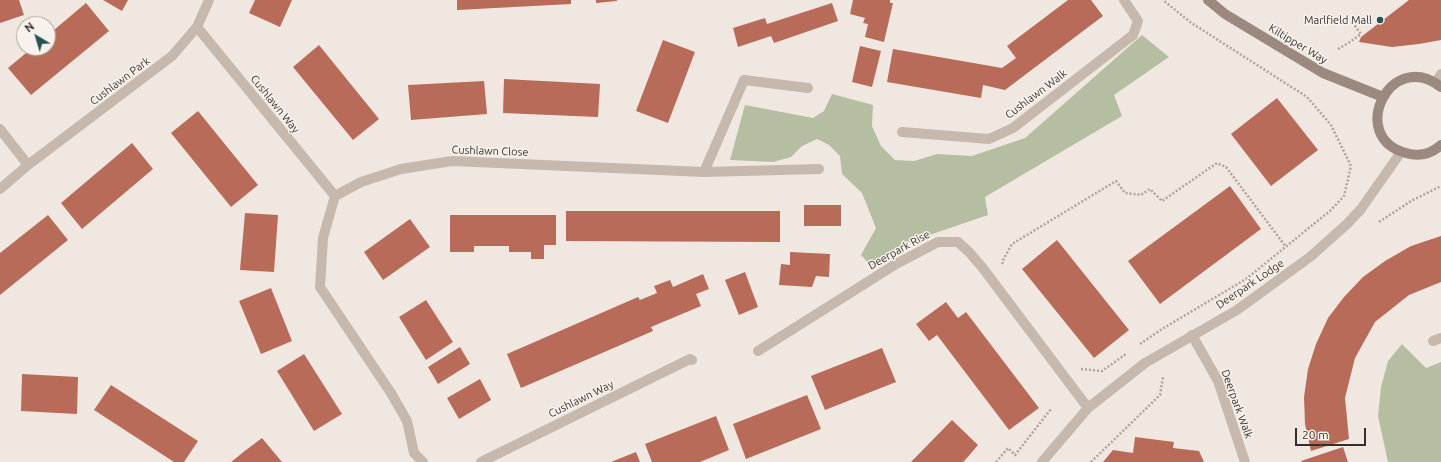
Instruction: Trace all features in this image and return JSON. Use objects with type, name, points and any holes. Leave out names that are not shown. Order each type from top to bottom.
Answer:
[{"type":"street","name":"Cushlawn Park","points":[[0,189],[28,165],[172,56],[197,27],[209,0]]},
{"type":"street","name":"Cushlawn Walk","points":[[902,132],[989,139],[1013,128],[1133,35],[1138,21],[1124,0]]},
{"type":"street","name":"Kiltipper Way","points":[[1208,0],[1224,14],[1323,73],[1382,97]]},
{"type":"street","name":"Cushlawn Way","points":[[197,27],[335,196]]},
{"type":"street","points":[[1439,81],[1409,78],[1394,84],[1382,97],[1377,118],[1379,129],[1384,138],[1392,147],[1401,152],[1420,155],[1430,153],[1441,146]]},
{"type":"street","points":[[704,172],[744,80],[808,88]]},
{"type":"street","points":[[0,129],[28,165]]},
{"type":"street","name":"Deerpark Lodge","points":[[1042,462],[1088,408],[1145,363],[1236,310],[1310,257],[1347,224],[1361,209],[1401,152]]},
{"type":"street","name":"Cushlawn Close","points":[[335,196],[360,182],[401,170],[452,161],[704,172],[819,169]]},
{"type":"street","points":[[335,196],[322,238],[320,287],[392,393],[407,421],[414,453],[423,462]]},
{"type":"street","name":"Deerpark Rise","points":[[758,351],[896,264],[938,242],[958,242],[982,267],[1088,408]]},
{"type":"street","name":"Deerpark Walk","points":[[1192,335],[1218,381],[1245,462]]},
{"type":"street","name":"Cushlawn Way","points":[[482,462],[690,359],[692,360]]},
{"type":"path","points":[[1138,345],[1246,279],[1331,210],[1344,196],[1351,166],[1331,125],[1307,97],[1190,22],[1163,0]]},
{"type":"path","points":[[1338,49],[1361,34],[1352,22]]},
{"type":"path","points":[[1006,268],[1002,262],[1012,244],[1116,181],[1125,193],[1141,195],[1150,189],[1162,201],[1217,163],[1226,167],[1286,246]]},
{"type":"path","points":[[1380,222],[1411,201],[1441,186]]},
{"type":"path","points":[[1077,363],[1081,369],[1102,371],[1132,350]]},
{"type":"path","points":[[1091,462],[1160,395],[1163,377]]},
{"type":"path","points":[[996,462],[1008,448],[1015,455],[1051,409]]},
{"type":"green space","points":[[1142,35],[1169,57],[1114,95],[1122,116],[985,197],[988,215],[912,241],[871,266],[861,255],[876,228],[862,193],[842,174],[840,156],[829,145],[817,139],[802,146],[791,157],[773,162],[730,160],[745,105],[813,118],[824,111],[832,94],[873,105],[872,126],[881,146],[895,160],[914,161],[937,154],[972,156],[1025,138]]},
{"type":"green space","points":[[1402,344],[1426,368],[1441,362],[1441,462],[1388,462],[1378,416],[1381,387],[1388,361]]},
{"type":"building","points":[[0,0],[19,0],[24,15],[16,16],[16,18],[0,23]]},
{"type":"building","points":[[103,0],[128,0],[122,11]]},
{"type":"building","points":[[255,0],[292,0],[280,27],[249,13]]},
{"type":"building","points":[[457,0],[571,0],[571,4],[457,10]]},
{"type":"building","points":[[596,0],[617,0],[617,1],[596,3]]},
{"type":"building","points":[[853,0],[890,0],[890,3],[893,3],[884,42],[865,37],[868,24],[863,23],[865,18],[850,14]]},
{"type":"building","points":[[1068,0],[1091,0],[1103,16],[1005,90],[983,85],[981,98],[887,82],[893,49],[1002,68],[1016,58],[1007,46]]},
{"type":"building","points":[[1409,0],[1441,0],[1441,40],[1392,47],[1359,42],[1361,37]]},
{"type":"building","points":[[86,3],[109,31],[31,95],[8,68],[22,56],[56,56],[56,28]]},
{"type":"building","points":[[832,3],[838,21],[774,43],[771,36],[738,47],[733,28],[765,18],[767,24]]},
{"type":"building","points":[[663,40],[695,52],[668,123],[636,111]]},
{"type":"building","points":[[319,45],[379,119],[353,140],[293,67]]},
{"type":"building","points":[[860,46],[881,51],[872,87],[852,82]]},
{"type":"building","points":[[504,79],[600,84],[598,117],[503,113]]},
{"type":"building","points":[[484,81],[487,114],[411,120],[408,85]]},
{"type":"building","points":[[1277,98],[1318,150],[1271,186],[1231,134]]},
{"type":"building","points":[[198,111],[258,185],[231,207],[171,133]]},
{"type":"building","points":[[132,143],[153,169],[82,229],[61,203]]},
{"type":"building","points":[[1230,186],[1261,229],[1160,304],[1128,261]]},
{"type":"building","points":[[804,205],[841,205],[841,226],[804,226]]},
{"type":"building","points":[[566,211],[780,211],[780,242],[566,241]]},
{"type":"building","points":[[245,213],[278,215],[274,272],[240,270]]},
{"type":"building","points":[[48,215],[68,240],[0,295],[0,253]]},
{"type":"building","points":[[450,215],[556,215],[556,245],[544,245],[544,259],[531,259],[531,252],[509,252],[509,246],[474,246],[474,252],[450,252]]},
{"type":"building","points":[[410,219],[430,247],[383,280],[364,252]]},
{"type":"building","points":[[1441,236],[1441,282],[1409,295],[1375,322],[1355,358],[1345,398],[1349,439],[1311,451],[1305,424],[1304,397],[1308,369],[1316,344],[1328,318],[1344,297],[1363,277],[1385,261],[1411,246]]},
{"type":"building","points":[[1057,240],[1129,330],[1094,358],[1022,269]]},
{"type":"building","points":[[790,252],[830,254],[829,277],[816,276],[812,287],[779,285],[781,264],[790,265]]},
{"type":"building","points":[[745,272],[758,307],[739,315],[725,280]]},
{"type":"building","points":[[703,274],[709,289],[696,294],[701,306],[651,327],[653,331],[521,388],[507,354],[638,297],[640,300],[657,293],[654,286],[670,280],[673,287]]},
{"type":"building","points":[[271,288],[292,341],[261,354],[239,301]]},
{"type":"building","points":[[426,300],[453,342],[426,360],[399,317]]},
{"type":"building","points":[[946,302],[958,318],[966,312],[1039,408],[1009,430],[937,335],[929,341],[916,324]]},
{"type":"building","points":[[460,347],[470,364],[438,384],[428,367]]},
{"type":"building","points":[[882,348],[896,382],[825,410],[811,376]]},
{"type":"building","points":[[304,354],[342,414],[314,431],[277,371]]},
{"type":"building","points":[[22,374],[78,377],[77,414],[21,411]]},
{"type":"building","points":[[480,379],[491,400],[459,419],[447,398]]},
{"type":"building","points":[[111,385],[198,441],[184,462],[174,462],[94,410]]},
{"type":"building","points":[[807,395],[821,429],[746,459],[733,424]]},
{"type":"building","points":[[716,416],[729,450],[700,462],[652,462],[645,444]]},
{"type":"building","points":[[952,420],[978,445],[966,459],[963,462],[911,462]]},
{"type":"building","points":[[1135,437],[1174,442],[1173,448],[1199,451],[1204,462],[1103,462],[1113,450],[1133,453]]},
{"type":"building","points":[[262,438],[282,462],[231,462],[246,450]]},
{"type":"building","points":[[1343,447],[1348,462],[1301,461]]},
{"type":"building","points":[[636,452],[640,462],[611,462]]},
{"type":"place","name":"Marlfield Mall","points":[[1380,20]]}]
